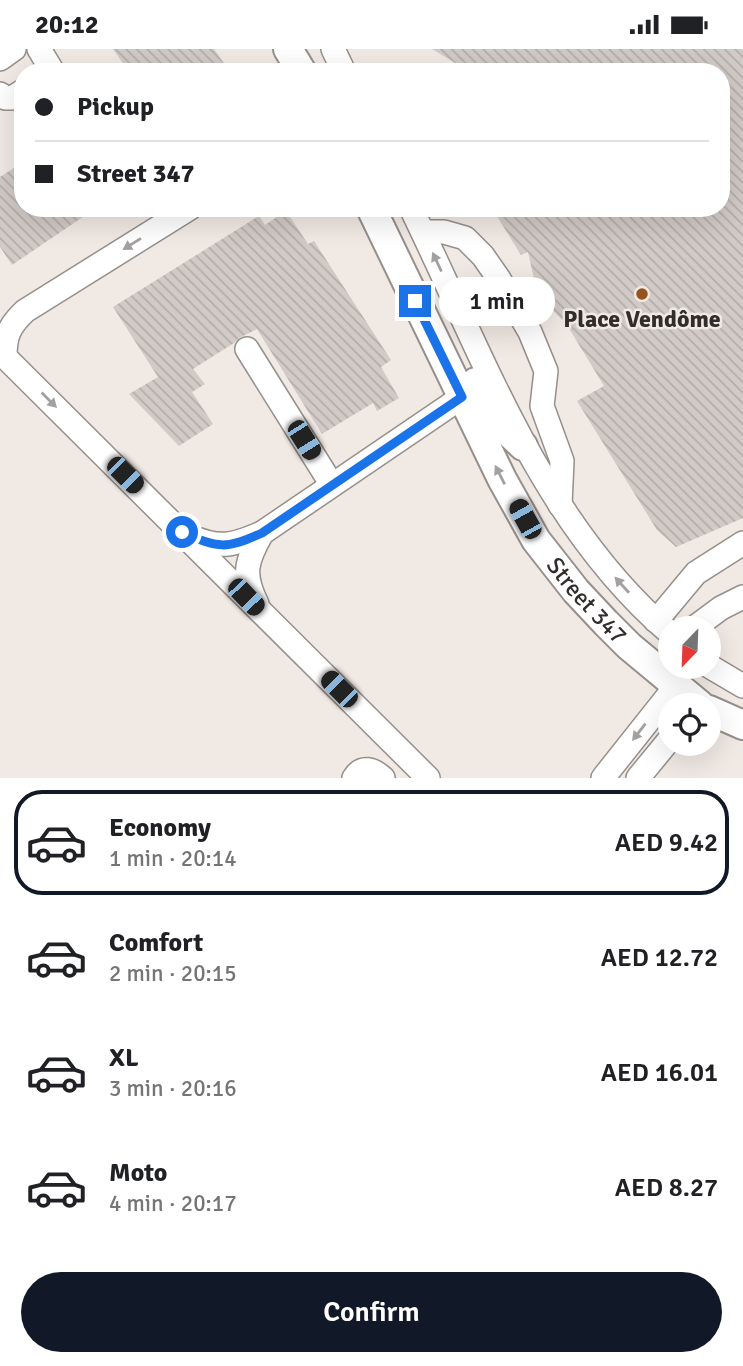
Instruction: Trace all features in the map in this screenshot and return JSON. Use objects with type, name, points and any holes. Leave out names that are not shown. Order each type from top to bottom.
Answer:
[{"type":"main road","name":"Street 347","points":[[375,217],[502,479],[536,540],[576,591],[629,646],[658,667]]},
{"type":"main road","points":[[391,253],[425,292],[446,323],[496,420],[523,446]]},
{"type":"main road","name":"Street 347","points":[[673,679],[687,693]]},
{"type":"main road","points":[[721,715],[743,725]]},
{"type":"street","points":[[0,59],[14,49]]},
{"type":"street","points":[[39,49],[54,63]]},
{"type":"street","points":[[175,217],[24,311],[11,325],[2,355],[428,778]]},
{"type":"street","name":"Street 347","points":[[416,217],[523,446],[560,505],[605,567],[658,623]]},
{"type":"street","points":[[423,232],[444,232],[465,238],[499,279],[530,332],[546,371],[542,406],[562,461],[560,505]]},
{"type":"street","points":[[247,349],[332,485]]},
{"type":"street","points":[[182,532],[205,543],[222,546],[236,544],[262,533],[462,397]]},
{"type":"street","points":[[262,533],[250,554],[246,570],[250,590],[262,613]]},
{"type":"street","points":[[670,616],[696,573],[743,543]]},
{"type":"street","points":[[711,616],[743,597]]},
{"type":"street","points":[[721,673],[743,686]]},
{"type":"street","points":[[603,778],[666,679]]},
{"type":"street","points":[[638,778],[658,754]]},
{"type":"street","points":[[395,778],[411,761]]},
{"type":"street","points":[[354,778],[359,771],[366,769],[383,778]]},
{"type":"building","points":[[113,49],[214,49],[224,63],[123,63]]},
{"type":"building","name":"Place Vendôme","points":[[432,49],[743,49],[743,518],[676,547],[657,530],[577,401],[604,386],[567,325],[547,304],[535,283],[528,252],[521,255],[498,217],[730,217],[730,63],[455,63]]},
{"type":"building","points":[[14,168],[14,217],[83,217],[12,265],[0,247],[0,177]]},
{"type":"building","points":[[257,217],[265,225],[277,217],[290,217],[308,244],[314,241],[391,360],[381,367],[399,398],[377,411],[373,403],[322,434],[257,329],[193,369],[205,384],[192,392],[213,424],[179,446],[129,394],[158,377],[113,307]]},
{"type":"place","name":"Place Vendôme","points":[[642,294]]},
{"type":"route","points":[[182,532],[205,543],[222,546],[236,544],[262,533],[462,397],[415,301]]}]
